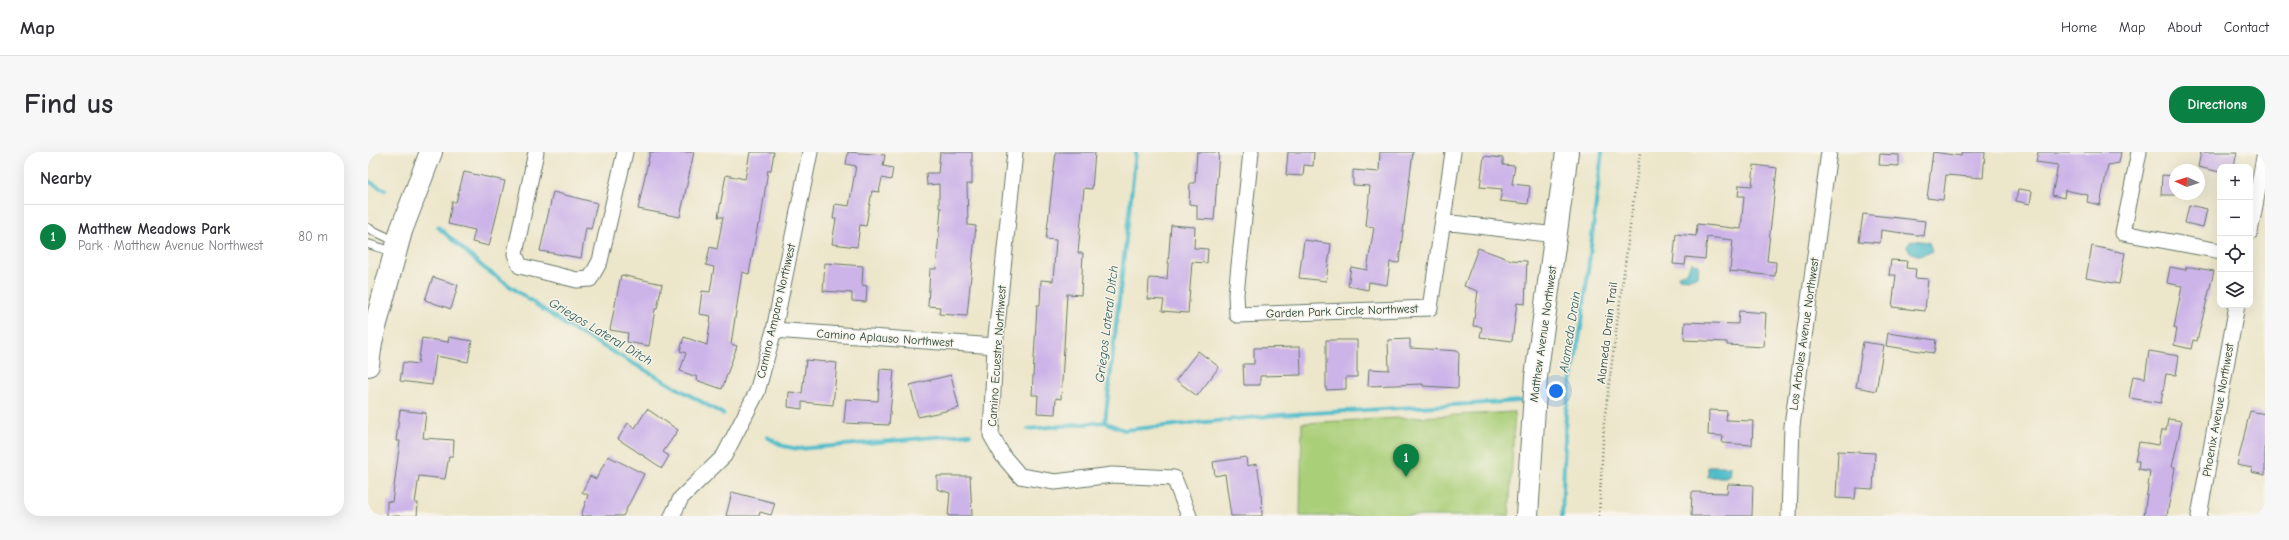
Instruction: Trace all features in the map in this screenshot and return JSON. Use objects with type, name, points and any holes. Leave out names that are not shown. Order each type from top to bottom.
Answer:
[{"type":"street","points":[[368,362],[371,342],[396,247],[431,152]]},
{"type":"street","points":[[536,152],[515,254],[520,266],[578,280],[590,280],[600,260],[625,152]]},
{"type":"street","name":"Camino Amparo Northwest","points":[[672,516],[681,498],[724,456],[757,392],[774,330],[810,152]]},
{"type":"street","name":"Camino Ecuestre Northwest","points":[[1015,152],[996,346],[991,435],[1003,456],[1020,476],[1055,482],[1112,475],[1174,478],[1189,516]]},
{"type":"street","name":"Garden Park Circle Northwest","points":[[1251,152],[1236,294],[1236,315],[1430,308],[1453,152]]},
{"type":"street","name":"Matthew Avenue Northwest","points":[[1527,516],[1535,384],[1567,152]]},
{"type":"street","name":"Los Arboles Avenue Northwest","points":[[1789,516],[1792,426],[1829,152]]},
{"type":"street","points":[[2140,152],[2123,233],[2217,250]]},
{"type":"street","points":[[2253,216],[2265,152]]},
{"type":"street","points":[[1443,222],[1556,235]]},
{"type":"street","name":"Phoenix Avenue Northwest","points":[[2199,516],[2236,308]]},
{"type":"street","name":"Camino Aplauso Northwest","points":[[774,330],[996,346]]},
{"type":"lane","points":[[368,228],[396,247]]},
{"type":"lane","points":[[368,244],[396,247]]},
{"type":"path","name":"Alameda Drain Trail","points":[[1599,516],[1604,422],[1640,152]]},
{"type":"green space","points":[[1515,412],[1509,516],[1300,516],[1302,423]]},
{"type":"water","points":[[1912,240],[1929,242],[1932,251],[1921,255],[1914,254],[1908,250],[1907,246]]},
{"type":"water","points":[[1692,262],[1699,265],[1698,276],[1690,279],[1679,278],[1678,275],[1687,272]]},
{"type":"water","points":[[1708,466],[1730,466],[1729,477],[1708,477]]},
{"type":"building","points":[[650,152],[694,152],[680,217],[638,209]]},
{"type":"building","points":[[750,152],[774,152],[771,170],[768,170],[760,224],[758,224],[749,274],[742,272],[731,344],[737,346],[722,389],[696,380],[697,377],[680,371],[686,353],[680,351],[684,337],[707,345],[711,316],[699,314],[702,291],[710,292],[714,267],[706,265],[710,247],[717,249],[723,217],[718,217],[726,175],[745,179]]},
{"type":"building","points":[[848,152],[885,155],[883,166],[893,168],[891,180],[882,178],[879,192],[872,191],[866,226],[860,225],[857,247],[832,244],[836,219],[833,219],[835,204],[849,206],[856,166],[846,164]]},
{"type":"building","points":[[940,152],[972,152],[972,184],[967,184],[968,225],[976,226],[967,316],[939,314],[940,307],[928,306],[930,269],[936,269],[941,208],[939,208],[939,184],[927,185],[926,173],[938,173]]},
{"type":"building","points":[[1056,152],[1095,152],[1092,189],[1084,188],[1078,253],[1083,253],[1081,295],[1067,294],[1061,399],[1056,398],[1055,414],[1037,413],[1038,395],[1032,395],[1037,305],[1040,305],[1041,280],[1053,281],[1056,240],[1046,239]]},
{"type":"building","points":[[1197,152],[1219,152],[1214,220],[1197,219],[1197,205],[1189,204],[1190,183],[1195,183]]},
{"type":"building","points":[[1288,152],[1314,152],[1313,166],[1304,165],[1303,176],[1286,175]]},
{"type":"building","points":[[1380,152],[1413,152],[1399,263],[1390,262],[1387,285],[1369,282],[1368,290],[1348,286],[1351,267],[1367,270],[1374,227],[1366,226],[1370,186],[1353,185],[1353,170],[1379,172]]},
{"type":"building","points":[[1933,152],[1961,156],[1962,152],[1985,152],[1983,178],[1946,175],[1943,200],[1927,198]]},
{"type":"building","points":[[2038,152],[2121,152],[2119,163],[2108,165],[2100,205],[2087,202],[2088,195],[2065,190],[2064,198],[2052,195],[2058,165],[2036,162]]},
{"type":"building","points":[[2201,152],[2237,152],[2235,164],[2217,164],[2217,171],[2205,169],[2205,164],[2199,164]]},
{"type":"building","points":[[1880,154],[1899,155],[1899,166],[1879,165]]},
{"type":"building","points":[[1484,156],[1503,158],[1503,165],[1515,166],[1512,184],[1530,186],[1528,204],[1500,201],[1502,189],[1480,187]]},
{"type":"building","points":[[1754,165],[1777,168],[1767,261],[1776,262],[1775,276],[1730,271],[1733,240],[1707,237],[1705,259],[1686,257],[1685,265],[1673,264],[1676,234],[1696,236],[1697,224],[1741,229],[1744,196],[1738,196],[1739,185],[1752,186]]},
{"type":"building","points":[[464,172],[505,181],[489,246],[472,242],[475,230],[448,224],[452,202],[456,202]]},
{"type":"building","points":[[2162,175],[2169,176],[2169,195],[2161,195]]},
{"type":"building","points":[[2018,189],[2032,191],[2030,204],[2016,201]]},
{"type":"building","points":[[553,192],[597,203],[591,229],[586,228],[581,258],[540,251]]},
{"type":"building","points":[[2189,205],[2207,209],[2203,227],[2185,223]]},
{"type":"building","points":[[1863,214],[1926,221],[1924,236],[1881,230],[1880,243],[1859,241]]},
{"type":"building","points":[[1171,225],[1195,227],[1194,248],[1208,249],[1207,263],[1192,262],[1188,313],[1162,311],[1164,300],[1148,299],[1149,278],[1167,279]]},
{"type":"building","points":[[1304,240],[1331,244],[1326,281],[1299,278]]},
{"type":"building","points":[[2092,246],[2125,253],[2119,284],[2086,278]]},
{"type":"building","points":[[1478,248],[1511,260],[1527,261],[1525,304],[1517,303],[1512,341],[1480,337],[1482,327],[1473,326],[1478,291],[1464,286]]},
{"type":"building","points":[[1891,260],[1907,261],[1906,268],[1916,269],[1915,278],[1928,279],[1925,311],[1892,307],[1896,275],[1889,275]]},
{"type":"building","points":[[825,263],[863,266],[862,285],[867,286],[866,302],[852,301],[852,293],[823,291]]},
{"type":"building","points":[[2170,267],[2186,270],[2186,267],[2191,267],[2214,271],[2197,341],[2193,340],[2191,349],[2174,345],[2177,329],[2174,328],[2182,286],[2167,283]]},
{"type":"building","points":[[621,275],[662,284],[657,309],[655,309],[649,346],[627,342],[628,333],[610,330]]},
{"type":"building","points":[[433,277],[458,285],[451,309],[425,300]]},
{"type":"building","points":[[1739,311],[1766,313],[1764,347],[1727,345],[1727,342],[1684,340],[1685,322],[1738,324]]},
{"type":"building","points":[[1888,333],[1936,340],[1934,353],[1886,346]]},
{"type":"building","points":[[449,337],[472,341],[468,362],[436,356],[432,385],[400,381],[403,362],[418,364],[422,338],[448,342]]},
{"type":"building","points":[[1410,339],[1410,348],[1459,351],[1458,388],[1423,386],[1423,384],[1368,386],[1369,369],[1389,370],[1388,340]]},
{"type":"building","points":[[1326,340],[1357,340],[1357,377],[1346,377],[1346,389],[1326,390]]},
{"type":"building","points":[[1863,342],[1884,345],[1876,391],[1856,387]]},
{"type":"building","points":[[1300,347],[1301,375],[1260,376],[1260,385],[1244,385],[1243,364],[1254,364],[1254,348]]},
{"type":"building","points":[[1198,351],[1219,367],[1197,396],[1176,380]]},
{"type":"building","points":[[2149,351],[2179,356],[2176,375],[2166,374],[2161,403],[2129,398],[2133,376],[2145,378]]},
{"type":"building","points":[[806,360],[837,363],[833,405],[802,402],[802,409],[788,407],[789,392],[802,393]]},
{"type":"building","points":[[880,369],[894,370],[889,425],[844,423],[846,399],[878,401]]},
{"type":"building","points":[[951,375],[959,408],[918,417],[910,385]]},
{"type":"building","points":[[647,409],[678,430],[663,452],[669,456],[662,468],[618,439],[628,423],[635,428]]},
{"type":"building","points":[[400,410],[426,413],[423,438],[454,440],[453,456],[449,456],[445,479],[419,476],[415,503],[418,503],[417,516],[387,516],[387,501],[392,502],[400,441],[396,441]]},
{"type":"building","points":[[1709,410],[1727,411],[1726,420],[1753,421],[1752,445],[1722,443],[1723,436],[1708,435]]},
{"type":"building","points":[[2250,411],[2265,414],[2265,475],[2251,472],[2252,468],[2237,465]]},
{"type":"building","points":[[2168,419],[2182,421],[2172,467],[2175,467],[2167,516],[2144,516],[2150,471],[2138,469],[2139,461],[2135,461],[2139,442],[2159,445],[2162,430],[2166,430]]},
{"type":"building","points":[[1838,451],[1875,453],[1873,489],[1856,488],[1855,499],[1836,498]]},
{"type":"building","points":[[608,456],[644,474],[623,516],[581,516],[588,495],[582,492],[590,476],[596,479]]},
{"type":"building","points":[[1246,457],[1247,466],[1257,464],[1261,489],[1262,516],[1231,516],[1225,474],[1215,476],[1213,462]]},
{"type":"building","points":[[937,476],[970,476],[972,516],[948,516],[950,493],[937,489]]},
{"type":"building","points":[[1728,484],[1753,485],[1752,516],[1691,516],[1692,492],[1727,493]]},
{"type":"building","points":[[732,492],[775,503],[771,515],[760,512],[759,516],[726,516]]},
{"type":"waterway","name":"Griegos Lateral Ditch","points":[[1028,429],[1105,422],[1136,152]]},
{"type":"waterway","name":"Alameda Drain","points":[[1562,516],[1566,411],[1582,322],[1602,152]]},
{"type":"waterway","name":"Griegos Lateral Ditch","points":[[368,181],[385,190]]},
{"type":"waterway","name":"Griegos Lateral Ditch","points":[[438,227],[484,268],[567,326],[723,414]]},
{"type":"waterway","points":[[1104,422],[1124,430],[1278,415],[1521,401]]},
{"type":"waterway","name":"Griegos Lateral Ditch","points":[[767,437],[783,446],[798,449],[970,434]]},
{"type":"place","name":"Matthew Meadows Park","points":[[1406,477]]}]
